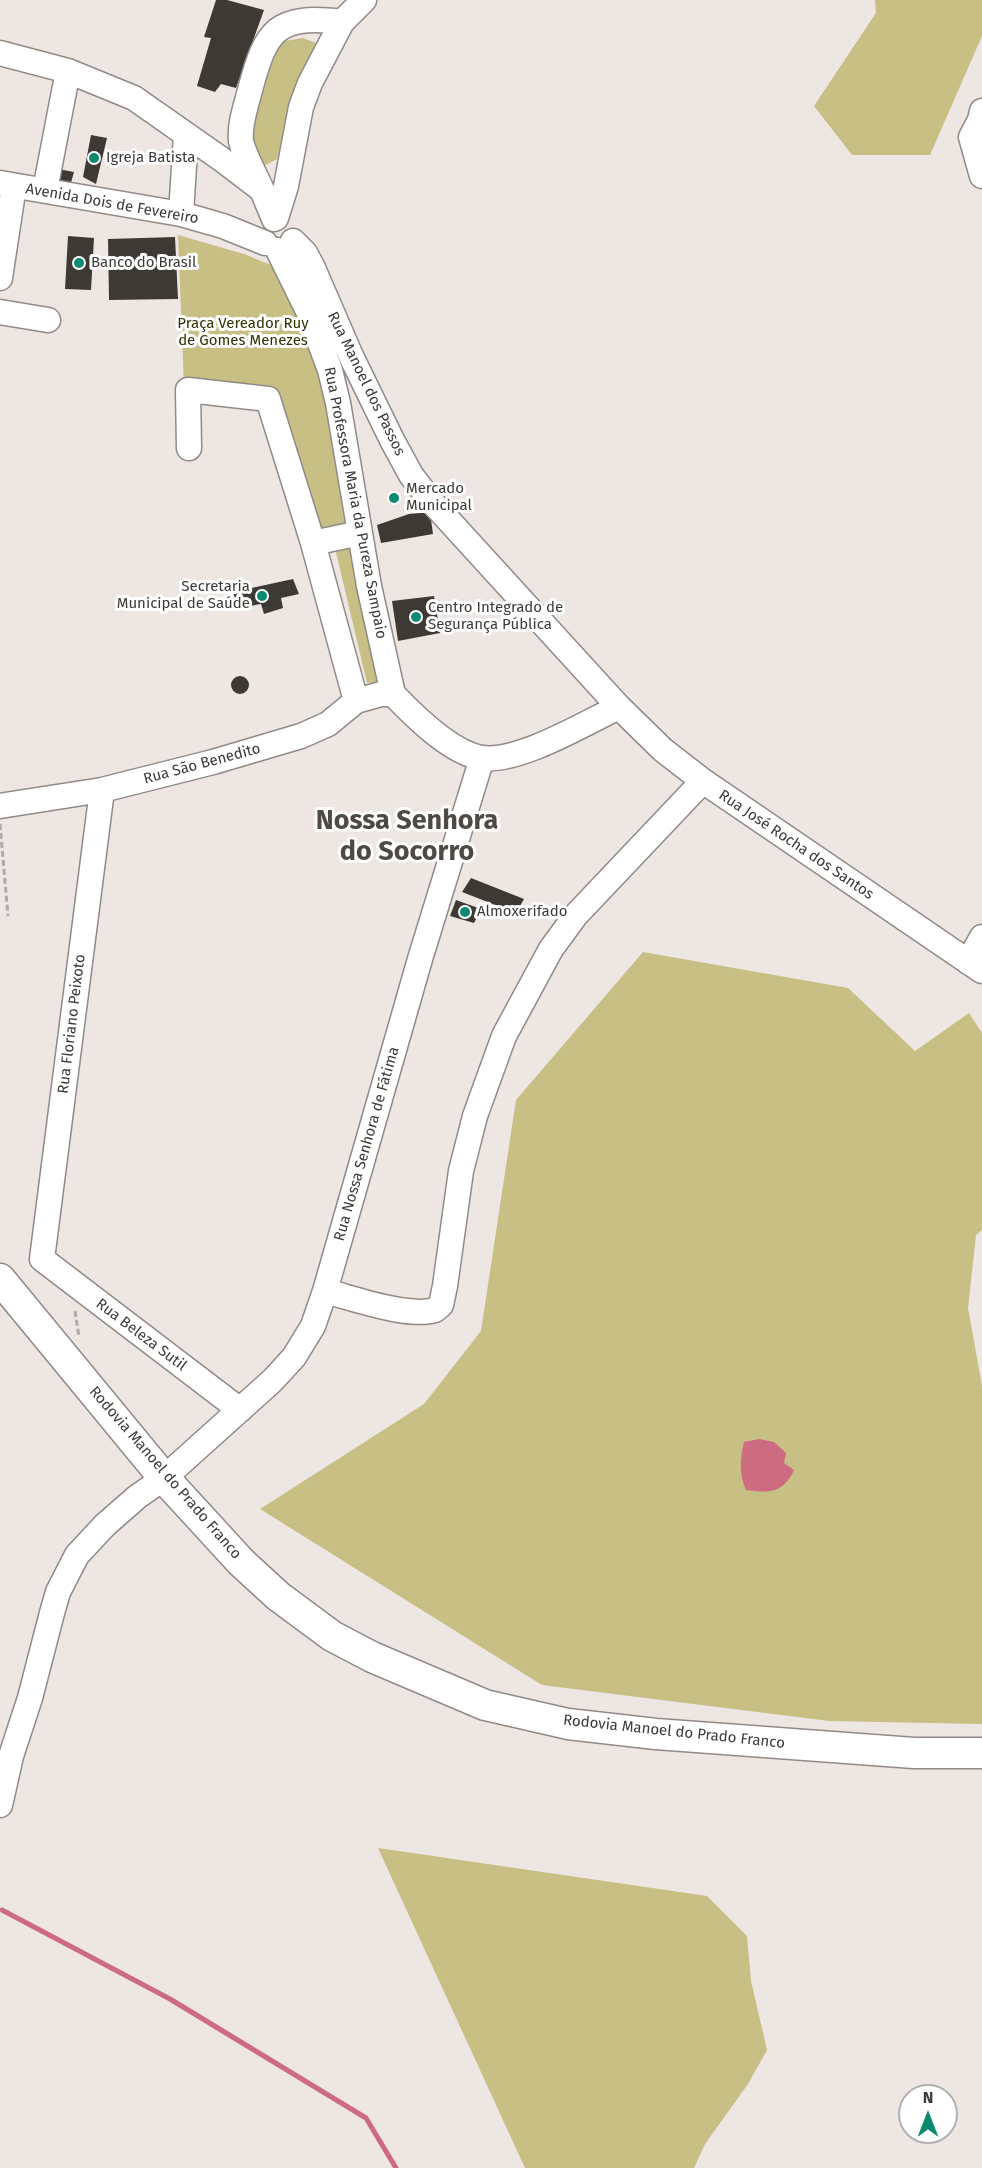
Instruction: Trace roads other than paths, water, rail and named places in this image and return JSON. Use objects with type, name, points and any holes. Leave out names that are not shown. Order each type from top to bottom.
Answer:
[{"type":"main road","name":"Rodovia Manoel do Prado Franco","points":[[0,1279],[164,1478],[240,1562],[278,1596],[332,1636],[372,1657],[486,1705],[568,1724],[656,1734],[914,1753],[982,1753]]},
{"type":"street","points":[[277,232],[293,207],[286,186],[301,107],[309,83],[342,22],[364,0]]},
{"type":"street","points":[[277,232],[241,141],[242,122],[256,65],[264,44],[280,28],[317,19],[342,22]]},
{"type":"street","points":[[0,54],[68,71],[134,98],[262,190]]},
{"type":"street","points":[[45,190],[68,71]]},
{"type":"street","points":[[981,120],[971,137],[982,177]]},
{"type":"street","points":[[181,214],[186,135]]},
{"type":"street","points":[[0,278],[7,184]]},
{"type":"street","name":"Avenida Dois de Fevereiro","points":[[7,184],[181,214],[223,226],[277,232]]},
{"type":"street","name":"Rua Professora Maria da Pureza Sampaio","points":[[277,232],[330,370],[338,403],[369,586],[393,694]]},
{"type":"street","name":"Rua Manoel dos Passos","points":[[277,232],[305,254],[313,268],[351,356],[411,475],[465,539],[619,706]]},
{"type":"street","points":[[0,312],[48,320]]},
{"type":"street","points":[[189,448],[188,390],[268,399],[313,543],[356,702]]},
{"type":"street","points":[[313,543],[360,533]]},
{"type":"street","name":"Rua São Benedito","points":[[0,806],[102,790],[213,762],[302,736],[328,724],[356,702],[381,694],[393,694]]},
{"type":"street","points":[[393,694],[419,721],[456,748],[482,758],[504,758],[528,750],[619,706]]},
{"type":"street","name":"Rua José Rocha dos Santos","points":[[619,706],[663,750],[703,781],[975,967]]},
{"type":"street","name":"Rua Nossa Senhora de Fátima","points":[[0,1805],[10,1756],[30,1698],[52,1613],[65,1578],[77,1555],[105,1525],[137,1497],[164,1478],[273,1380],[294,1357],[313,1326],[420,959],[482,758]]},
{"type":"street","points":[[325,1291],[399,1310],[418,1312],[435,1310],[441,1305],[461,1171],[475,1116],[504,1036],[551,949],[576,915],[703,781]]},
{"type":"street","name":"Rua Floriano Peixoto","points":[[42,1258],[102,790]]},
{"type":"street","points":[[975,967],[982,937]]},
{"type":"street","name":"Rua Beleza Sutil","points":[[42,1258],[240,1410]]},
{"type":"waterway","points":[[2,1910],[170,1999],[366,2118],[396,2168]]},
{"type":"place","name":"Igreja Batista","points":[[94,158]]},
{"type":"place","name":"Banco do Brasil","points":[[79,263]]},
{"type":"place","name":"Mercado Municipal","points":[[394,498]]},
{"type":"place","name":"Secretaria Municipal de Saúde","points":[[262,596]]},
{"type":"place","name":"Centro Integrado de Segurança Pública","points":[[416,617]]},
{"type":"place","name":"Almoxerifado","points":[[465,912]]},
{"type":"district","name":"Nossa Senhora do Socorro","points":[[407,836]]},
{"type":"park label","name":"Praça Vereador Ruy de Gomes Menezes","points":[[243,332]]}]
